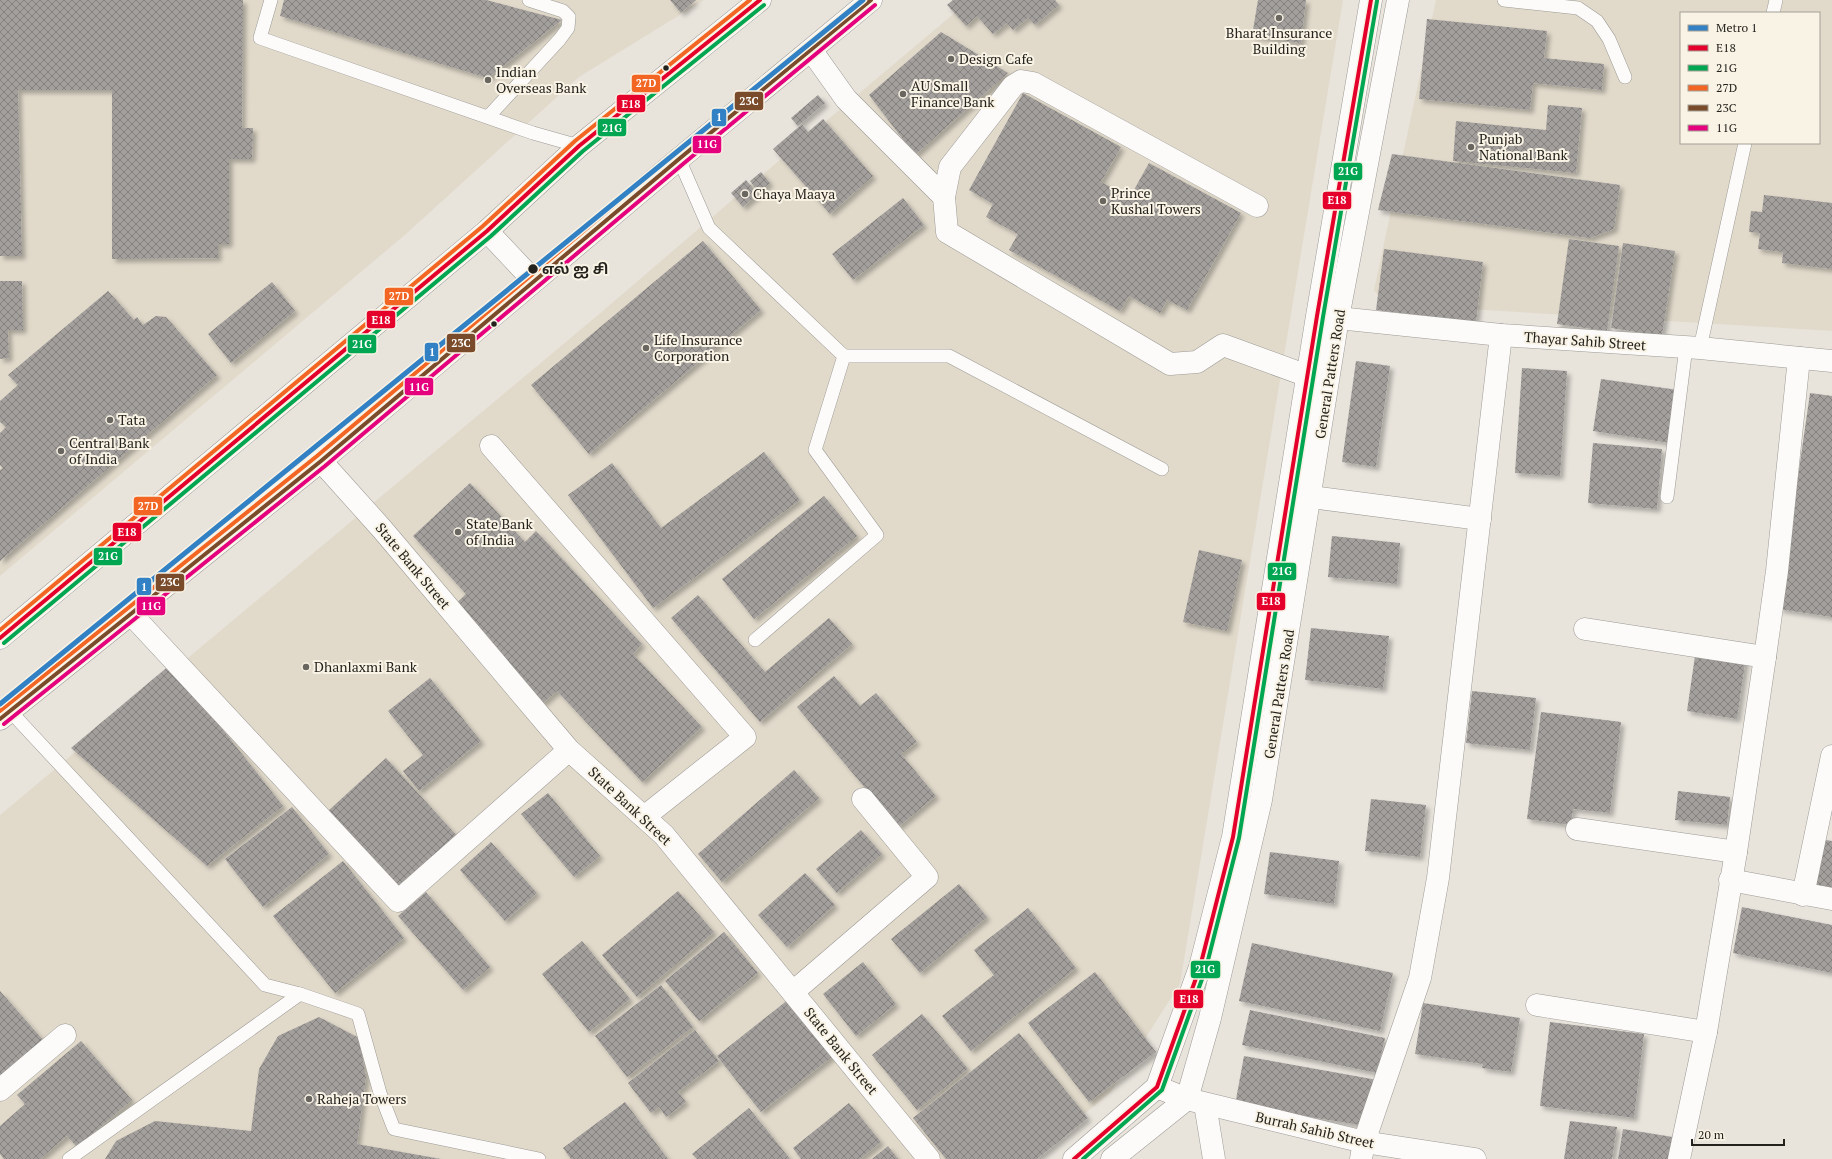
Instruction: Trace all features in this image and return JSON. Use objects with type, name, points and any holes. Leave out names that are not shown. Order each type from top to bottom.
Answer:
[{"type":"street","points":[[0,638],[487,231],[579,146],[760,0]]},
{"type":"street","points":[[5,715],[321,461],[679,159],[871,0]]},
{"type":"street","name":"General Patters Road","points":[[1196,1102],[1210,971],[1371,0]]},
{"type":"street","name":"General Patters Road","points":[[1074,1159],[1157,1087],[1210,971],[1261,800],[1311,497],[1338,318],[1398,0]]},
{"type":"street","points":[[811,50],[846,99],[944,197]]},
{"type":"street","points":[[1257,206],[1033,83],[1021,81],[1013,86],[950,167],[944,197],[947,232],[1170,364],[1197,362],[1222,345],[1308,376]]},
{"type":"street","points":[[487,231],[534,281]]},
{"type":"street","name":"Thayar Sahib Street","points":[[1338,318],[1501,335],[1693,348],[1832,361]]},
{"type":"street","points":[[1362,1151],[1420,978],[1438,878],[1501,335]]},
{"type":"street","points":[[1679,1159],[1706,1032],[1730,880],[1736,852],[1777,571],[1799,358]]},
{"type":"street","points":[[491,446],[745,737],[644,817]]},
{"type":"street","name":"State Bank Street","points":[[321,461],[382,529],[569,750],[664,835],[930,1159]]},
{"type":"street","points":[[1311,497],[1480,519]]},
{"type":"street","points":[[132,614],[398,901],[569,750]]},
{"type":"street","points":[[1585,629],[1765,657]]},
{"type":"street","points":[[1803,895],[1832,756]]},
{"type":"street","points":[[793,992],[927,877],[863,799]]},
{"type":"street","points":[[1577,828],[1736,852]]},
{"type":"street","points":[[1730,880],[1803,895],[1832,899]]},
{"type":"street","points":[[1537,1005],[1706,1032]]},
{"type":"street","points":[[0,1090],[65,1035]]},
{"type":"street","name":"Burrah Sahib Street","points":[[1157,1087],[1196,1102],[1362,1151],[1476,1159]]},
{"type":"street","points":[[1112,1159],[1196,1102],[1214,1159]]},
{"type":"lane","points":[[271,0],[260,38],[533,133],[579,146]]},
{"type":"lane","points":[[488,117],[560,39],[568,28],[569,17],[563,11],[528,0]]},
{"type":"lane","points":[[1504,0],[1578,8],[1597,21],[1609,39],[1625,77]]},
{"type":"lane","points":[[1773,12],[1776,0]]},
{"type":"lane","points":[[1667,497],[1693,348],[1745,144]]},
{"type":"lane","points":[[679,159],[709,228],[844,356],[949,356],[1162,469]]},
{"type":"lane","points":[[755,640],[877,535],[815,450],[844,356]]},
{"type":"lane","points":[[5,715],[265,985],[300,994],[358,1014],[380,1093],[394,1129],[538,1159]]},
{"type":"lane","points":[[69,1159],[300,994]]},
{"type":"shaded area","points":[[0,0],[704,0],[579,77],[406,234],[0,576]]},
{"type":"shaded area","points":[[970,0],[1343,0],[1180,984],[1111,1092],[1030,1159],[0,1159],[0,815],[598,315]]},
{"type":"shaded area","points":[[1436,0],[1832,0],[1832,331],[1384,304],[1374,290]]},
{"type":"building","points":[[0,0],[243,0],[242,128],[253,128],[252,159],[229,159],[229,244],[218,244],[218,258],[112,259],[112,90],[18,90],[22,256],[0,256]]},
{"type":"building","points":[[284,0],[486,0],[562,20],[488,78],[280,16]]},
{"type":"building","points":[[670,0],[696,0],[681,13]]},
{"type":"building","points":[[953,0],[1055,0],[1059,5],[1035,25],[1028,18],[1013,30],[1007,23],[993,34],[977,16],[966,26],[947,5]]},
{"type":"building","name":"Bharat Insurance Building","points":[[1258,0],[1306,0],[1301,43],[1252,36]]},
{"type":"building","points":[[1427,19],[1547,31],[1544,58],[1604,64],[1602,90],[1533,83],[1530,110],[1419,99]]},
{"type":"building","points":[[941,32],[1008,73],[915,155],[869,95]]},
{"type":"building","name":"Prince Kushal Towers","points":[[1023,93],[1121,147],[1101,182],[1130,197],[1149,163],[1241,213],[1187,310],[1167,300],[1160,313],[1129,296],[1120,311],[1009,250],[1018,234],[986,217],[993,204],[969,190]]},
{"type":"building","points":[[818,95],[825,103],[798,126],[791,118]]},
{"type":"building","points":[[1548,105],[1582,108],[1576,173],[1453,161],[1456,121],[1546,130]]},
{"type":"building","points":[[823,119],[873,176],[830,214],[773,149],[802,124],[808,132]]},
{"type":"building","points":[[1392,154],[1620,185],[1614,229],[1590,238],[1378,210]]},
{"type":"building","points":[[761,172],[770,183],[759,192],[750,181]]},
{"type":"building","name":"Chaya Maaya","points":[[746,180],[758,194],[743,207],[731,193]]},
{"type":"building","points":[[1764,195],[1832,203],[1832,269],[1782,263],[1783,252],[1758,249],[1760,233],[1749,232],[1751,211],[1762,212]]},
{"type":"building","points":[[903,198],[924,225],[853,280],[832,254]]},
{"type":"building","points":[[1569,239],[1619,246],[1607,331],[1557,324]]},
{"type":"building","name":"Life Insurance Corporation","points":[[703,241],[761,310],[589,454],[531,385]]},
{"type":"building","points":[[1623,243],[1675,251],[1662,336],[1611,328]]},
{"type":"building","points":[[1384,249],[1483,262],[1476,322],[1376,310]]},
{"type":"building","points":[[0,281],[22,281],[23,330],[8,330],[9,358],[0,359]]},
{"type":"building","points":[[272,282],[295,311],[231,363],[208,334]]},
{"type":"building","points":[[108,291],[134,320],[137,317],[143,325],[156,316],[166,317],[217,375],[0,561],[0,470],[3,468],[0,465],[0,433],[6,427],[0,422],[0,401],[18,385],[8,375]]},
{"type":"building","points":[[1356,361],[1390,366],[1376,467],[1342,462]]},
{"type":"building","points":[[1522,368],[1567,371],[1560,476],[1515,473]]},
{"type":"building","points":[[1601,379],[1678,390],[1670,443],[1593,431]]},
{"type":"building","points":[[1810,393],[1832,396],[1832,617],[1779,609]]},
{"type":"building","points":[[1593,443],[1662,449],[1657,509],[1588,503]]},
{"type":"building","points":[[764,452],[800,500],[653,608],[568,495],[612,463],[661,528]]},
{"type":"building","points":[[470,483],[525,542],[536,531],[642,644],[633,654],[702,727],[642,782],[557,691],[542,704],[451,608],[466,594],[413,536]]},
{"type":"building","points":[[824,496],[857,536],[754,619],[722,579]]},
{"type":"building","points":[[1332,536],[1400,543],[1397,584],[1328,577]]},
{"type":"building","points":[[1199,550],[1242,560],[1227,631],[1183,622]]},
{"type":"building","points":[[698,595],[765,672],[829,618],[852,644],[760,722],[671,618]]},
{"type":"building","points":[[1311,628],[1389,636],[1383,689],[1305,680]]},
{"type":"building","points":[[1696,649],[1746,656],[1737,719],[1687,711]]},
{"type":"building","points":[[171,664],[283,806],[207,866],[71,748]]},
{"type":"building","points":[[834,676],[860,706],[876,693],[917,742],[901,754],[936,796],[898,827],[797,707]]},
{"type":"building","points":[[430,678],[481,741],[419,791],[403,771],[423,755],[388,711]]},
{"type":"building","points":[[1472,691],[1536,698],[1530,750],[1466,743]]},
{"type":"building","points":[[1541,712],[1621,722],[1610,813],[1573,809],[1571,825],[1527,819]]},
{"type":"building","points":[[386,758],[459,838],[400,890],[328,811]]},
{"type":"building","points":[[794,770],[819,798],[722,882],[698,854]]},
{"type":"building","points":[[1678,791],[1730,797],[1727,825],[1675,820]]},
{"type":"building","points":[[548,793],[600,856],[574,877],[521,814]]},
{"type":"building","points":[[1371,799],[1426,805],[1420,857],[1365,851]]},
{"type":"building","points":[[292,807],[329,854],[263,907],[225,859]]},
{"type":"building","points":[[861,830],[882,854],[837,893],[816,869]]},
{"type":"building","points":[[1820,839],[1832,841],[1832,890],[1812,886]]},
{"type":"building","points":[[491,842],[537,893],[505,921],[460,870]]},
{"type":"building","points":[[1270,852],[1339,861],[1334,904],[1264,894]]},
{"type":"building","points":[[343,861],[404,938],[335,993],[273,916]]},
{"type":"building","points":[[805,873],[835,905],[787,947],[758,915]]},
{"type":"building","points":[[959,884],[987,917],[920,973],[891,939]]},
{"type":"building","points":[[678,891],[714,932],[637,997],[602,955]]},
{"type":"building","points":[[426,892],[490,967],[463,990],[398,916]]},
{"type":"building","points":[[1742,907],[1832,925],[1832,973],[1733,953]]},
{"type":"building","points":[[1028,908],[1076,968],[971,1051],[942,1016],[994,975],[974,950]]},
{"type":"building","points":[[724,932],[758,973],[699,1021],[665,981]]},
{"type":"building","points":[[582,941],[630,999],[589,1032],[542,974]]},
{"type":"building","points":[[1252,943],[1393,973],[1380,1031],[1239,1001]]},
{"type":"building","points":[[863,962],[896,1004],[856,1036],[823,994]]},
{"type":"building","points":[[1095,972],[1156,1052],[1089,1102],[1028,1023]]},
{"type":"building","points":[[661,985],[693,1027],[627,1077],[595,1036]]},
{"type":"building","points":[[0,991],[43,1040],[0,1077]]},
{"type":"building","points":[[789,999],[833,1056],[761,1112],[717,1056]]},
{"type":"building","points":[[1423,1003],[1520,1018],[1511,1072],[1482,1068],[1483,1064],[1415,1054]]},
{"type":"building","points":[[1250,1010],[1385,1038],[1377,1073],[1242,1045]]},
{"type":"building","points":[[922,1014],[968,1069],[917,1110],[872,1055]]},
{"type":"building","name":"Raheja Towers","points":[[319,1017],[359,1038],[366,1077],[357,1144],[441,1159],[105,1159],[116,1141],[155,1121],[251,1131],[259,1069],[278,1036]]},
{"type":"building","points":[[1550,1022],[1644,1034],[1634,1118],[1540,1106]]},
{"type":"building","points":[[695,1030],[719,1061],[678,1092],[686,1102],[666,1117],[659,1107],[651,1113],[628,1083]]},
{"type":"building","points":[[1019,1033],[1088,1118],[1037,1159],[946,1159],[913,1118]]},
{"type":"building","points":[[81,1041],[132,1100],[77,1147],[67,1136],[40,1159],[4,1159],[0,1154],[0,1126],[25,1104],[17,1095]]},
{"type":"building","points":[[1244,1056],[1383,1081],[1360,1125],[1235,1105]]},
{"type":"building","points":[[625,1102],[668,1159],[571,1159],[563,1148]]},
{"type":"building","points":[[849,1103],[881,1142],[860,1159],[801,1159],[793,1148]]},
{"type":"building","points":[[749,1108],[790,1159],[697,1159],[692,1154]]},
{"type":"building","points":[[1570,1121],[1617,1127],[1612,1159],[1564,1159]]},
{"type":"building","points":[[1623,1129],[1679,1138],[1676,1159],[1618,1159]]},
{"type":"building","points":[[888,1146],[898,1159],[872,1159]]},
{"type":"metro line","name":"1","points":[[0,704],[863,0]]},
{"type":"transit line","name":"27D","points":[[0,630],[483,226],[575,141],[750,0]]},
{"type":"transit line","name":"E18","points":[[0,638],[487,231],[579,146],[760,0]]},
{"type":"transit line","name":"27D","points":[[0,711],[317,456],[675,154],[862,0]]},
{"type":"transit line","name":"23C","points":[[0,719],[321,461],[679,159],[871,0]]},
{"type":"transit line","name":"E18","points":[[1074,1159],[1157,1087],[1200,967],[1233,837],[1317,316],[1371,0]]},
{"type":"transit line","name":"21G","points":[[1083,1159],[1162,1090],[1206,968],[1239,838],[1323,317],[1377,1]]},
{"type":"transit line","name":"21G","points":[[4,643],[491,236],[583,151],[764,5]]},
{"type":"transit line","name":"11G","points":[[4,724],[325,466],[683,164],[875,5]]},
{"type":"place","name":"Bharat Insurance Building","points":[[1279,18]]},
{"type":"place","name":"Design Cafe","points":[[951,59]]},
{"type":"place","name":"Indian Overseas Bank","points":[[488,80]]},
{"type":"place","name":"AU Small Finance Bank","points":[[903,94]]},
{"type":"place","name":"Punjab National Bank","points":[[1471,147]]},
{"type":"place","name":"Chaya Maaya","points":[[745,194]]},
{"type":"place","name":"Prince Kushal Towers","points":[[1103,201]]},
{"type":"place","name":"எல் ஐ சி","points":[[533,269]]},
{"type":"place","name":"Life Insurance Corporation","points":[[646,348]]},
{"type":"place","name":"Tata","points":[[110,420]]},
{"type":"place","name":"Central Bank of India","points":[[61,451]]},
{"type":"place","name":"State Bank of India","points":[[458,532]]},
{"type":"place","name":"Dhanlaxmi Bank","points":[[306,667]]},
{"type":"place","name":"Raheja Towers","points":[[309,1099]]}]
